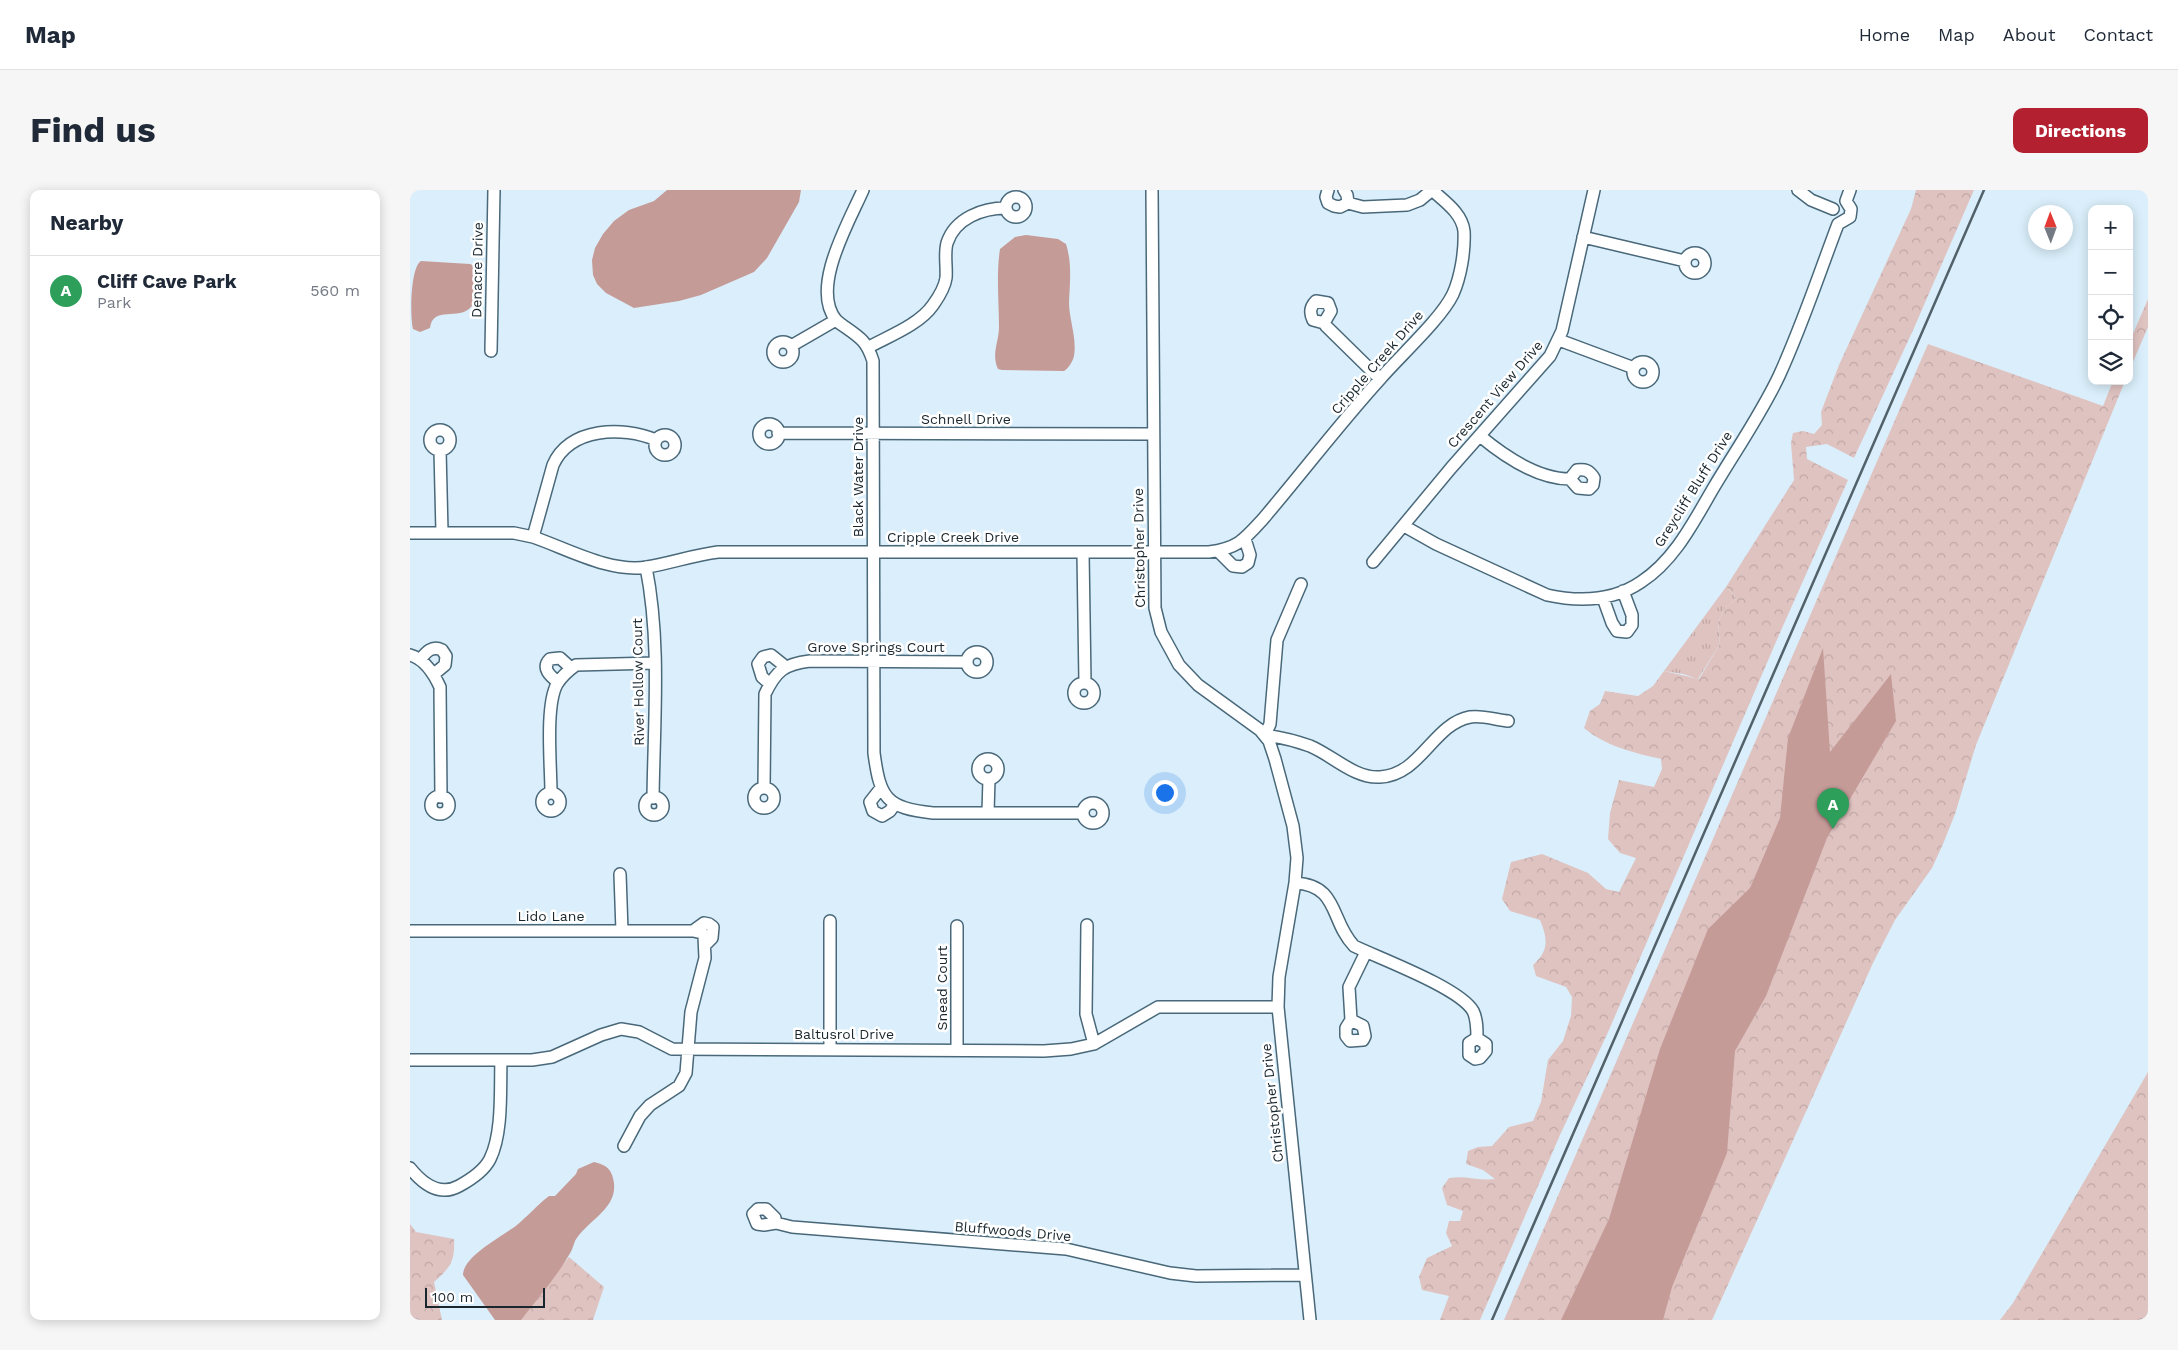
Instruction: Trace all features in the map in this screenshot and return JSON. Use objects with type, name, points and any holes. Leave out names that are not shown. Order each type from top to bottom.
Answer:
[{"type":"street","name":"Denacre Drive","points":[[491,351],[494,190]]},
{"type":"street","points":[[863,190],[829,270],[827,285],[828,302],[836,320],[864,340],[869,348],[927,313],[934,304],[946,280],[947,244],[950,236],[961,224],[967,218],[982,211],[1006,208]]},
{"type":"street","name":"Christopher Drive","points":[[1152,190],[1153,552],[1155,608],[1161,632],[1172,655],[1198,685],[1266,735],[1276,758],[1294,833],[1297,858],[1295,883],[1279,977],[1278,1007],[1310,1320]]},
{"type":"street","points":[[1328,190],[1326,197],[1328,203],[1340,207],[1348,203],[1363,207],[1407,205],[1420,200],[1432,190]]},
{"type":"street","points":[[1344,190],[1348,203]]},
{"type":"street","name":"Cripple Creek Drive","points":[[534,537],[595,560],[629,567],[646,567],[695,554],[718,552],[1153,552],[1218,551],[1236,546],[1245,539],[1380,379],[1442,310],[1453,294],[1463,256],[1464,229],[1458,215],[1448,203],[1432,190]]},
{"type":"street","name":"Crescent View Drive","points":[[1373,562],[1451,468],[1539,370],[1559,340],[1594,190]]},
{"type":"street","points":[[1798,190],[1811,200],[1833,209]]},
{"type":"street","name":"Greycliff Bluff Drive","points":[[1404,526],[1436,544],[1547,595],[1579,599],[1603,598],[1640,583],[1667,560],[1688,532],[1771,391],[1796,335],[1838,224],[1850,216],[1851,209],[1846,201],[1850,190]]},
{"type":"street","points":[[1838,224],[1833,215],[1833,209],[1841,202],[1846,201]]},
{"type":"street","points":[[1583,237],[1685,261]]},
{"type":"street","points":[[791,346],[836,320]]},
{"type":"street","points":[[1324,323],[1380,379]]},
{"type":"street","points":[[1559,340],[1634,368]]},
{"type":"street","name":"Black Water Drive","points":[[869,348],[873,361],[874,433],[874,753],[881,788],[895,804]]},
{"type":"street","points":[[410,533],[514,534],[534,537],[554,465],[557,457],[568,445],[588,436],[602,433],[640,433],[656,440]]},
{"type":"street","name":"Schnell Drive","points":[[778,433],[1153,434]]},
{"type":"street","points":[[1480,436],[1498,450],[1532,469],[1558,479],[1570,479]]},
{"type":"street","points":[[440,450],[442,532]]},
{"type":"street","points":[[1218,551],[1233,566],[1242,567],[1248,563],[1250,555],[1245,539]]},
{"type":"street","points":[[1083,552],[1084,683]]},
{"type":"street","name":"River Hollow Court","points":[[646,567],[651,593],[655,663],[653,798]]},
{"type":"street","points":[[1301,584],[1277,640],[1270,724],[1266,735],[1310,746],[1343,765],[1378,778],[1403,771],[1427,750],[1445,730],[1459,720],[1472,716],[1508,721]]},
{"type":"street","points":[[1603,598],[1617,631],[1627,632],[1632,625],[1632,615],[1623,591]]},
{"type":"street","points":[[434,674],[444,665],[444,653],[435,648],[415,658],[434,674],[440,687],[441,797]]},
{"type":"street","points":[[764,788],[765,694],[777,674],[786,667],[771,656],[763,657],[758,664],[762,677],[770,684]]},
{"type":"street","points":[[558,682],[550,676],[546,668],[546,662],[550,659],[560,658],[571,668]]},
{"type":"street","name":"Grove Springs Court","points":[[786,667],[792,663],[810,661],[967,662]]},
{"type":"street","points":[[551,793],[551,701],[558,682],[576,665],[655,663]]},
{"type":"street","points":[[988,778],[988,812]]},
{"type":"street","points":[[881,788],[870,802],[872,811],[882,816],[890,811],[895,804],[909,811],[933,813],[1083,813]]},
{"type":"street","points":[[620,874],[622,931]]},
{"type":"street","points":[[1295,883],[1312,885],[1328,897],[1344,936],[1354,946],[1442,987],[1464,1001],[1473,1012],[1477,1038]]},
{"type":"street","points":[[830,921],[830,1048]]},
{"type":"street","points":[[1087,925],[1086,1014],[1094,1044]]},
{"type":"street","name":"Snead Court","points":[[957,1050],[958,926]]},
{"type":"street","name":"Lido Lane","points":[[410,931],[697,932],[704,936],[705,958],[691,1012],[688,1049]]},
{"type":"street","points":[[1351,1020],[1349,987],[1366,952]]},
{"type":"street","name":"Baltusrol Drive","points":[[410,1060],[532,1060],[552,1057],[601,1034],[621,1029],[639,1032],[672,1049],[830,1048],[1044,1051],[1071,1049],[1094,1044],[1158,1007],[1278,1007]]},
{"type":"street","points":[[624,1146],[640,1116],[650,1105],[678,1086],[686,1073],[688,1049]]},
{"type":"street","points":[[410,1168],[421,1182],[441,1190],[452,1190],[473,1178],[490,1160],[497,1138],[501,1060]]},
{"type":"street","name":"Bluffwoods Drive","points":[[776,1223],[792,1227],[884,1236],[1066,1249],[1170,1273],[1196,1276],[1305,1275]]},
{"type":"green space","points":[[1916,190],[1974,190],[1914,328],[1854,458],[1827,444],[1806,447],[1807,459],[1848,480],[1779,635],[1609,1030],[1560,1135],[1480,1320],[1440,1320],[1449,1296],[1422,1290],[1419,1277],[1427,1258],[1452,1246],[1446,1233],[1449,1221],[1460,1221],[1463,1211],[1447,1205],[1442,1188],[1449,1178],[1495,1179],[1483,1170],[1466,1164],[1468,1151],[1478,1147],[1492,1146],[1509,1127],[1533,1121],[1541,1102],[1548,1060],[1563,1041],[1571,1016],[1572,997],[1566,987],[1536,976],[1533,965],[1542,955],[1546,944],[1545,933],[1540,920],[1510,911],[1502,899],[1511,862],[1542,854],[1588,873],[1606,889],[1619,892],[1636,858],[1620,853],[1608,839],[1610,813],[1619,780],[1654,787],[1662,769],[1661,759],[1621,748],[1592,734],[1584,728],[1590,711],[1600,704],[1605,691],[1638,696],[1653,686],[1664,671],[1699,679],[1720,644],[1718,622],[1725,608],[1737,598],[1726,587],[1794,480],[1791,443],[1793,433],[1803,431],[1814,434],[1822,425],[1821,412],[1839,365],[1911,209]]},
{"type":"green space","points":[[2148,299],[2148,327],[2133,362],[2133,334]]},
{"type":"green space","points":[[1928,344],[2103,406],[2111,385],[2123,385],[1976,745],[1955,814],[1943,844],[1932,868],[1895,920],[1873,963],[1712,1320],[1504,1320]]},
{"type":"green space","points":[[1726,587],[1737,598],[1725,608],[1718,622],[1720,644],[1698,679],[1664,671]]},
{"type":"green space","points":[[2148,1072],[2148,1320],[2000,1320],[2013,1303]]},
{"type":"green space","points":[[410,1224],[416,1232],[454,1239],[454,1253],[451,1263],[434,1282],[442,1320],[410,1320]]},
{"type":"green space","points":[[569,1257],[604,1287],[593,1320],[519,1320]]},
{"type":"shaded area","points":[[667,190],[801,190],[799,202],[767,258],[754,272],[701,295],[679,301],[634,308],[606,293],[597,284],[593,275],[592,260],[595,248],[603,234],[614,221],[629,210],[654,201]]},
{"type":"shaded area","points":[[1026,235],[1058,239],[1066,244],[1068,251],[1070,265],[1069,309],[1075,349],[1073,360],[1064,371],[1002,370],[998,369],[996,364],[995,353],[999,332],[998,278],[1000,249],[1015,237]]},
{"type":"shaded area","points":[[421,261],[470,264],[477,267],[482,273],[477,295],[471,307],[460,313],[436,317],[432,321],[430,328],[420,332],[413,329],[411,304],[415,273],[417,265]]},
{"type":"shaded area","points":[[1823,648],[1830,752],[1891,674],[1896,721],[1827,838],[1766,996],[1735,1051],[1727,1153],[1672,1287],[1663,1320],[1561,1320],[1609,1219],[1660,1049],[1708,929],[1750,888],[1780,818],[1788,738]]},
{"type":"shaded area","points":[[594,1162],[607,1167],[613,1178],[614,1188],[608,1206],[580,1233],[558,1272],[521,1320],[495,1320],[463,1275],[469,1261],[485,1247],[517,1225],[549,1196],[555,1196],[576,1174],[578,1169]]},
{"type":"railway","points":[[1492,1320],[1984,190]]},
{"type":"place","name":"Cliff Cave Park","points":[[1833,829]]}]
